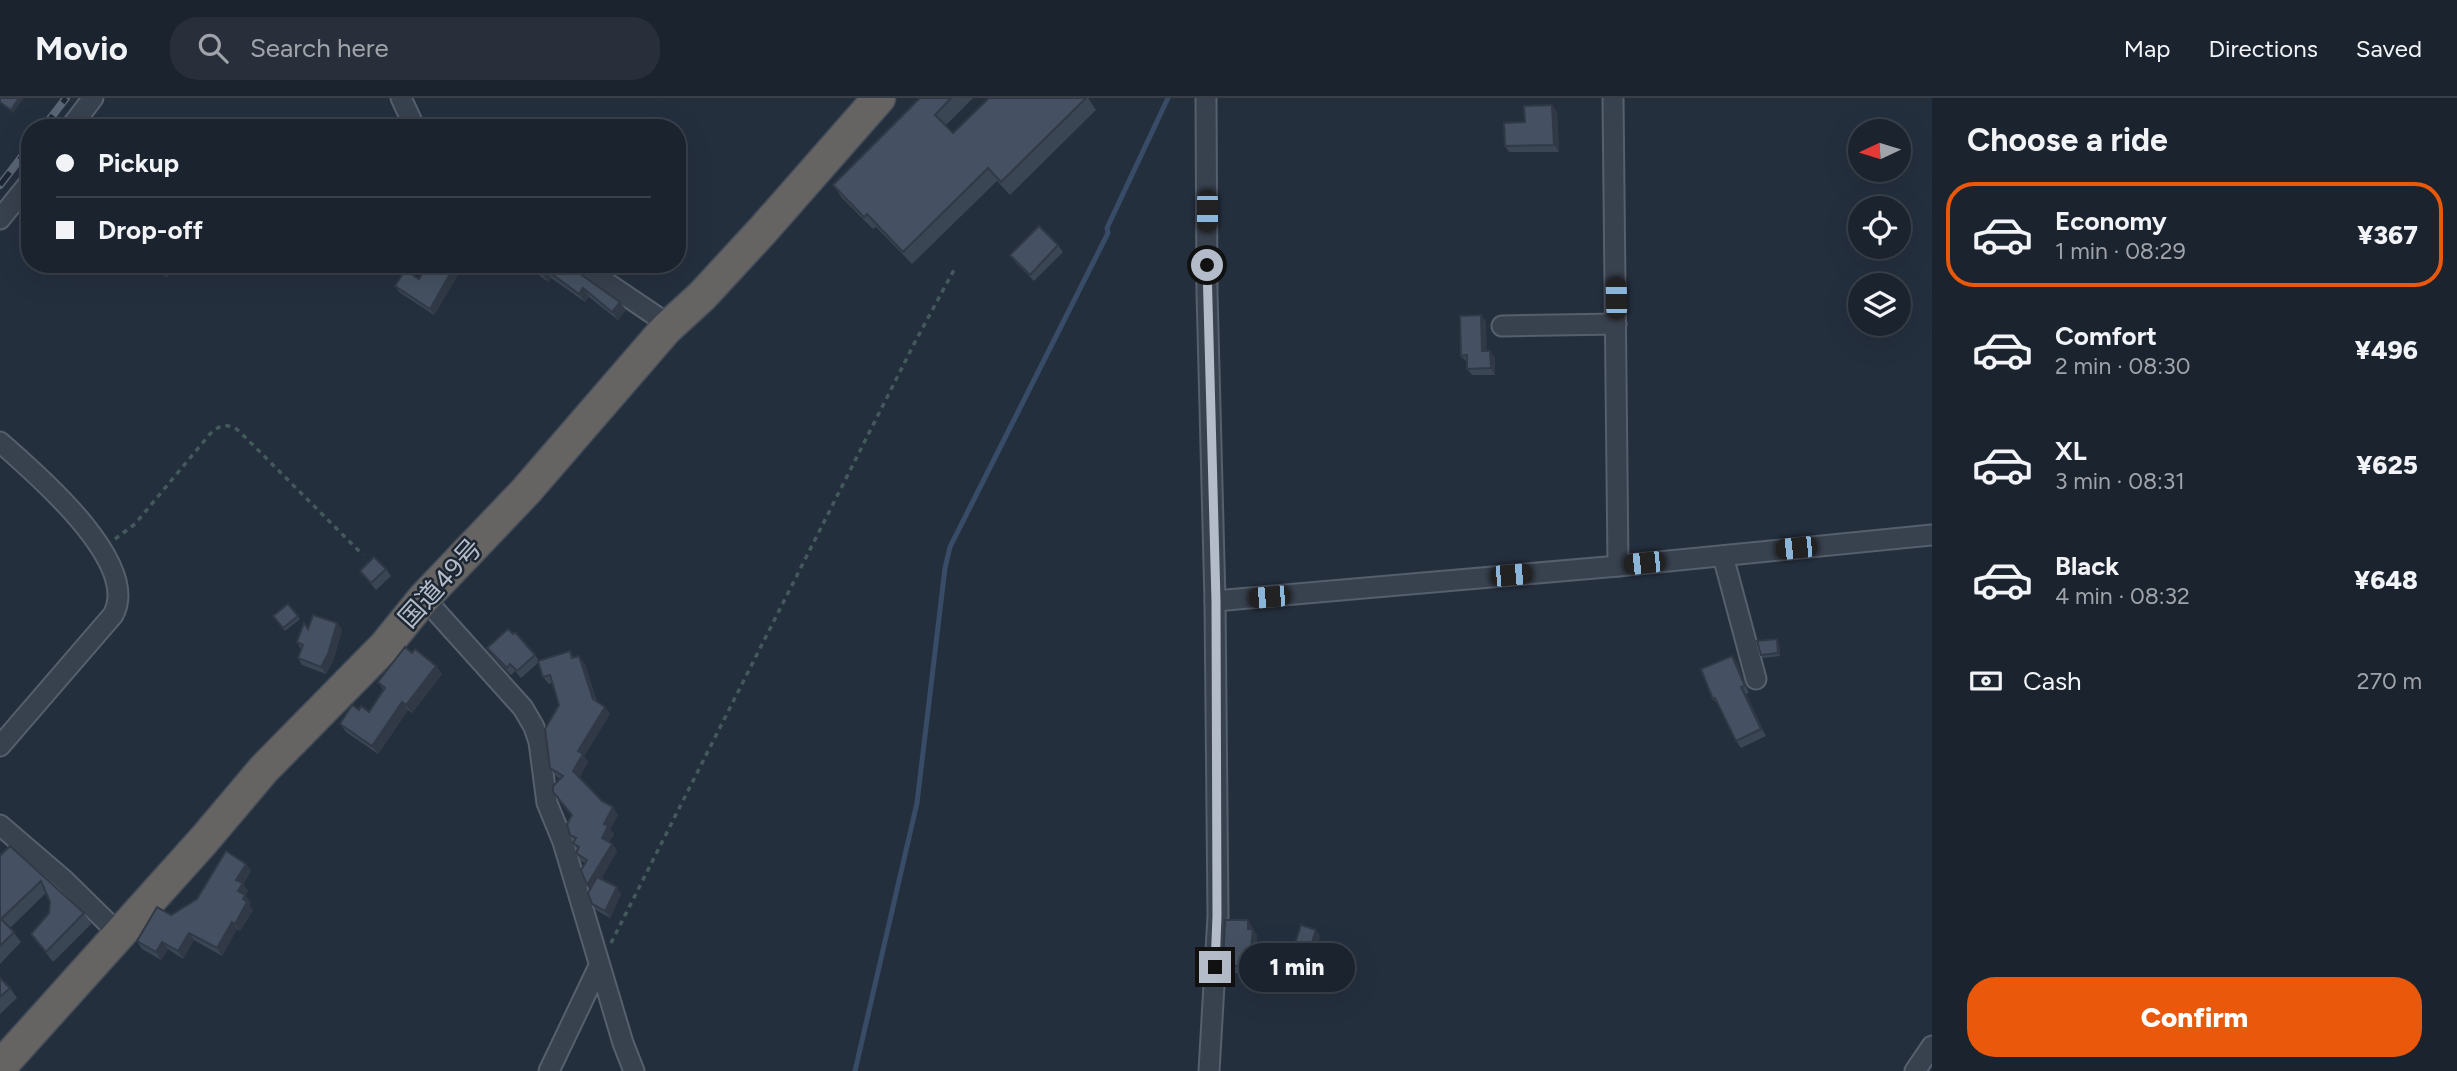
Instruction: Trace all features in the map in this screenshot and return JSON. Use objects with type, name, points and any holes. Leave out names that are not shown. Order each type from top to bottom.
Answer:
[{"type":"highway","name":"国道49号","points":[[0,1068],[264,769],[384,646],[424,598],[535,482],[666,329],[702,296],[880,98]]},
{"type":"street","points":[[77,119],[93,98]]},
{"type":"street","points":[[401,98],[411,119]]},
{"type":"street","points":[[1206,98],[1207,292],[1216,601],[1217,916],[1209,1071]]},
{"type":"street","points":[[1613,98],[1618,566]]},
{"type":"street","points":[[0,219],[21,193]]},
{"type":"street","points":[[592,273],[656,316],[666,329]]},
{"type":"street","points":[[1502,326],[1616,324]]},
{"type":"street","points":[[0,442],[53,489],[101,547],[118,591],[118,607],[0,746]]},
{"type":"street","points":[[1216,601],[1932,535]]},
{"type":"street","points":[[1723,556],[1756,679]]},
{"type":"street","points":[[424,598],[523,708],[534,727],[539,742],[547,803],[563,842],[599,966],[634,1071]]},
{"type":"street","points":[[0,825],[64,880],[118,933]]},
{"type":"street","points":[[549,1071],[599,966]]},
{"type":"street","points":[[1915,1071],[1932,1046]]},
{"type":"path","points":[[599,966],[955,268]]},
{"type":"path","points":[[101,547],[117,539],[135,524],[210,434],[227,425],[234,426],[363,555]]},
{"type":"building","points":[[0,98],[19,98],[11,110],[0,102]]},
{"type":"building","points":[[920,98],[951,98],[935,115],[953,133],[989,98],[1086,98],[1001,182],[988,168],[903,252],[867,214],[864,217],[833,185]]},
{"type":"building","points":[[1552,105],[1554,145],[1505,146],[1504,123],[1525,122],[1524,106]]},
{"type":"building","points":[[1039,226],[1058,245],[1030,275],[1010,255]]},
{"type":"building","points":[[403,273],[410,273],[419,279],[423,273],[451,273],[430,309],[395,286]]},
{"type":"building","points":[[550,273],[579,273],[620,302],[612,312],[583,288],[579,294]]},
{"type":"building","points":[[1481,315],[1482,351],[1490,351],[1491,368],[1467,369],[1467,355],[1461,356],[1460,316]]},
{"type":"building","points":[[374,557],[386,569],[371,583],[360,571]]},
{"type":"building","points":[[288,604],[298,616],[283,628],[273,616]]},
{"type":"building","points":[[313,615],[337,623],[328,654],[321,667],[298,658],[303,645],[297,642],[304,623],[308,629]]},
{"type":"building","points":[[508,629],[513,634],[515,632],[535,655],[517,671],[510,664],[507,668],[487,648]]},
{"type":"building","points":[[1777,639],[1778,653],[1761,655],[1757,641]]},
{"type":"building","points":[[405,647],[412,653],[415,649],[436,666],[406,705],[402,702],[372,746],[340,724],[352,705],[359,710],[361,706],[369,712],[385,688],[378,682]]},
{"type":"building","points":[[570,651],[572,658],[579,656],[593,699],[605,707],[578,751],[583,754],[573,771],[602,801],[613,807],[604,824],[608,826],[602,838],[612,844],[587,885],[581,870],[587,860],[576,853],[579,847],[573,843],[576,838],[570,835],[567,824],[572,815],[553,792],[553,786],[563,776],[550,768],[545,729],[559,705],[550,675],[543,677],[538,661]]},
{"type":"building","points":[[1732,656],[1745,686],[1741,687],[1761,729],[1736,741],[1715,698],[1713,699],[1701,669]]},
{"type":"building","points":[[10,846],[84,913],[46,952],[31,934],[49,913],[50,902],[41,881],[1,919],[14,932],[0,946],[0,856]]},
{"type":"building","points":[[226,851],[246,864],[236,880],[243,883],[238,891],[245,895],[243,899],[247,902],[217,948],[189,933],[178,951],[162,942],[156,952],[137,941],[157,907],[171,915],[197,899]]},
{"type":"building","points":[[597,877],[617,887],[605,911],[592,904],[588,893]]},
{"type":"building","points":[[1225,920],[1248,920],[1248,929],[1253,929],[1251,950],[1291,956],[1301,925],[1316,930],[1307,958],[1309,962],[1320,964],[1318,980],[1254,974],[1256,966],[1223,966]]},
{"type":"building","points":[[0,978],[10,988],[0,997]]},
{"type":"waterway","points":[[855,1071],[917,803],[945,568],[950,547],[1108,233],[1107,228],[1168,98]]},
{"type":"railway","points":[[50,119],[66,98]]},
{"type":"railway","points":[[0,185],[21,158]]},
{"type":"route","points":[[1207,265],[1216,601],[1215,967]]}]
